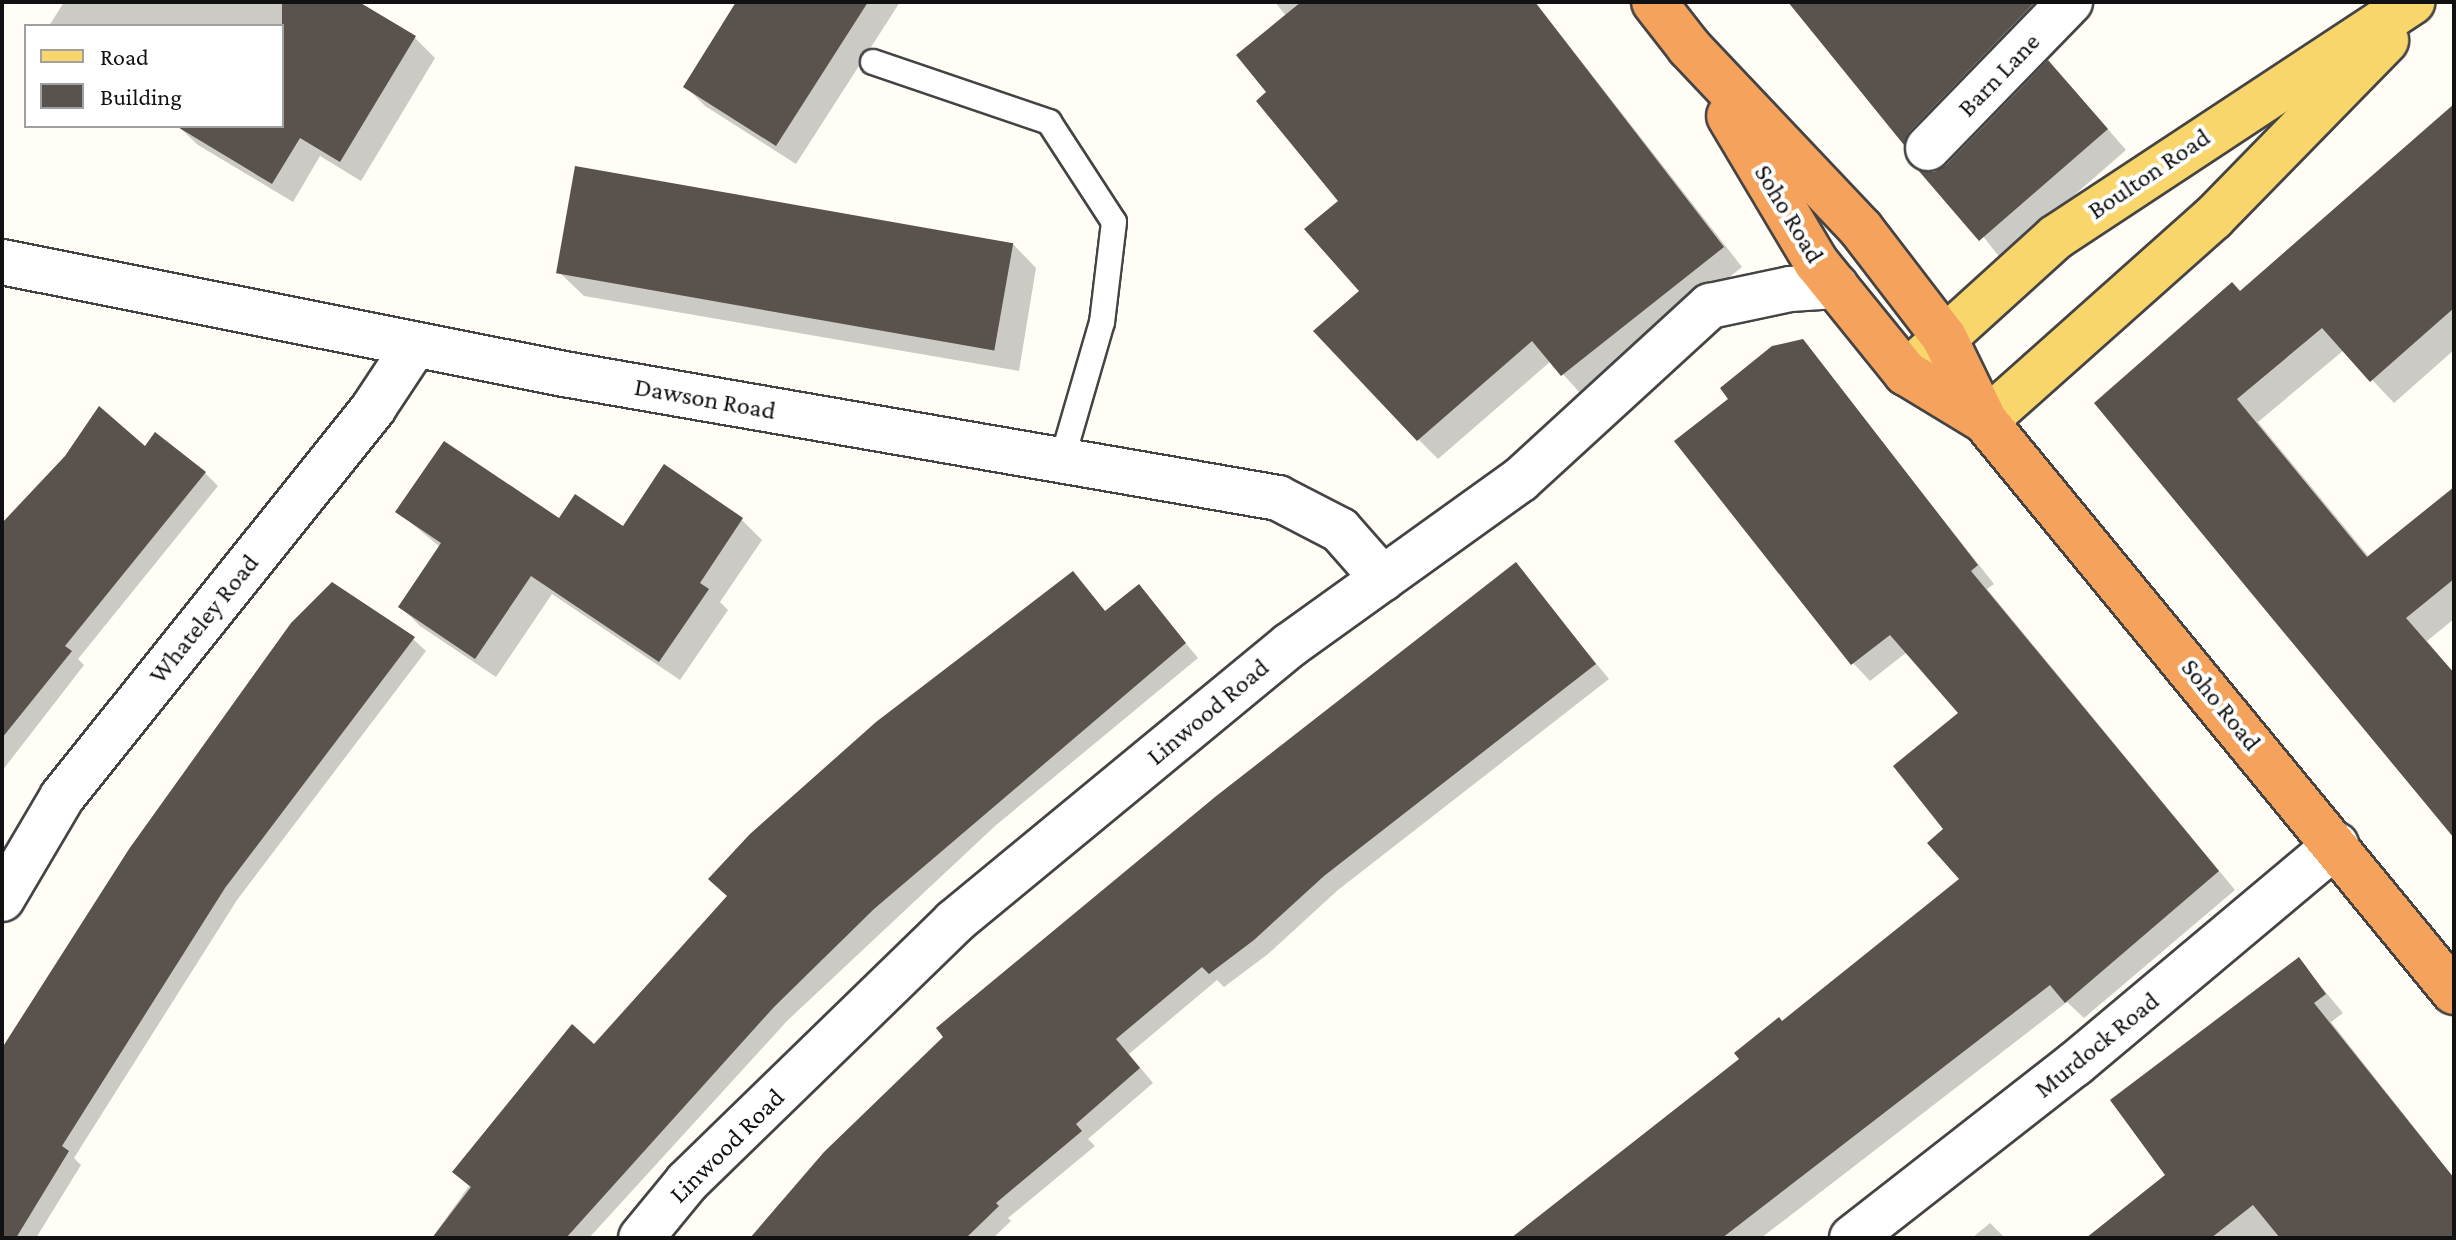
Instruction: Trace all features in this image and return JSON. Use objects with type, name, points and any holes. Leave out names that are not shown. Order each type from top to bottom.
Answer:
[{"type":"highway","name":"Soho Road","points":[[1654,2],[1689,47],[1861,229],[1944,337],[1985,421],[2454,992]]},
{"type":"highway","name":"Soho Road","points":[[1689,47],[1816,262],[1906,373],[1985,421]]},
{"type":"main road","name":"Boulton Road","points":[[1906,373],[2056,237],[2413,2]]},
{"type":"main road","points":[[1985,421],[2213,218],[2424,2]]},
{"type":"street","name":"Barn Lane","points":[[1928,148],[2070,2]]},
{"type":"street","name":"Dawson Road","points":[[2,262],[415,345],[1278,498],[1340,530],[1383,579]]},
{"type":"street","name":"Linwood Road","points":[[641,1238],[687,1182],[954,922],[1290,645],[1520,480],[1710,306],[1790,289],[1836,286]]},
{"type":"street","name":"Whateley Road","points":[[2,899],[62,797],[374,407],[415,345]]},
{"type":"street","name":"Murdock Road","points":[[1852,1238],[2075,1064],[2336,845]]},
{"type":"lane","points":[[873,62],[1049,122],[1114,222],[1102,322],[1062,460]]},
{"type":"building","points":[[282,2],[359,2],[416,36],[340,162],[300,138],[272,184],[179,128],[284,128]]},
{"type":"building","points":[[736,2],[868,2],[776,146],[683,87]]},
{"type":"building","points":[[1301,2],[1535,2],[1724,247],[1561,376],[1532,341],[1417,441],[1313,331],[1359,291],[1304,229],[1338,201],[1256,101],[1266,92],[1236,55]]},
{"type":"building","points":[[1788,2],[2035,2],[1910,131],[1904,145]]},
{"type":"building","points":[[2048,60],[2108,129],[1979,241],[1918,170],[1934,172],[1946,165]]},
{"type":"building","points":[[2454,104],[2454,308],[2370,382],[2322,328],[2237,399],[2367,557],[2454,487],[2454,579],[2406,618],[2454,673],[2454,838],[2094,403],[2232,282],[2240,291]]},
{"type":"building","points":[[575,166],[1013,243],[994,351],[556,273]]},
{"type":"building","points":[[1803,339],[1978,565],[1971,571],[2219,871],[2065,1003],[2050,985],[1722,1238],[1511,1238],[1739,1059],[1734,1053],[1779,1017],[1782,1021],[1959,879],[1927,843],[1943,829],[1893,766],[1958,713],[1890,635],[1851,665],[1674,441],[1728,399],[1720,388],[1772,346]]},
{"type":"building","points":[[99,406],[145,446],[155,432],[206,472],[65,646],[72,651],[2,738],[2,523],[65,456]]},
{"type":"building","points":[[444,441],[559,518],[575,494],[623,526],[664,464],[743,518],[700,583],[709,589],[659,662],[531,576],[475,659],[398,607],[441,543],[395,512]]},
{"type":"building","points":[[1516,562],[1596,664],[1324,876],[1254,940],[1209,974],[1202,967],[1116,1039],[1140,1068],[1076,1124],[1082,1131],[996,1203],[999,1206],[966,1238],[750,1238],[824,1152],[943,1037],[936,1028],[1215,797]]},
{"type":"building","points":[[1073,571],[1105,611],[1139,584],[1186,643],[874,909],[774,1007],[566,1238],[432,1238],[471,1187],[452,1172],[572,1024],[594,1044],[727,896],[708,879],[750,834],[876,722]]},
{"type":"building","points":[[332,582],[415,637],[225,888],[62,1146],[69,1151],[16,1238],[2,1238],[2,1048],[129,849],[291,623]]},
{"type":"building","points":[[2299,957],[2326,994],[2314,1003],[2454,1178],[2454,1238],[2280,1238],[2253,1205],[2211,1238],[2086,1238],[2165,1175],[2110,1100]]}]
